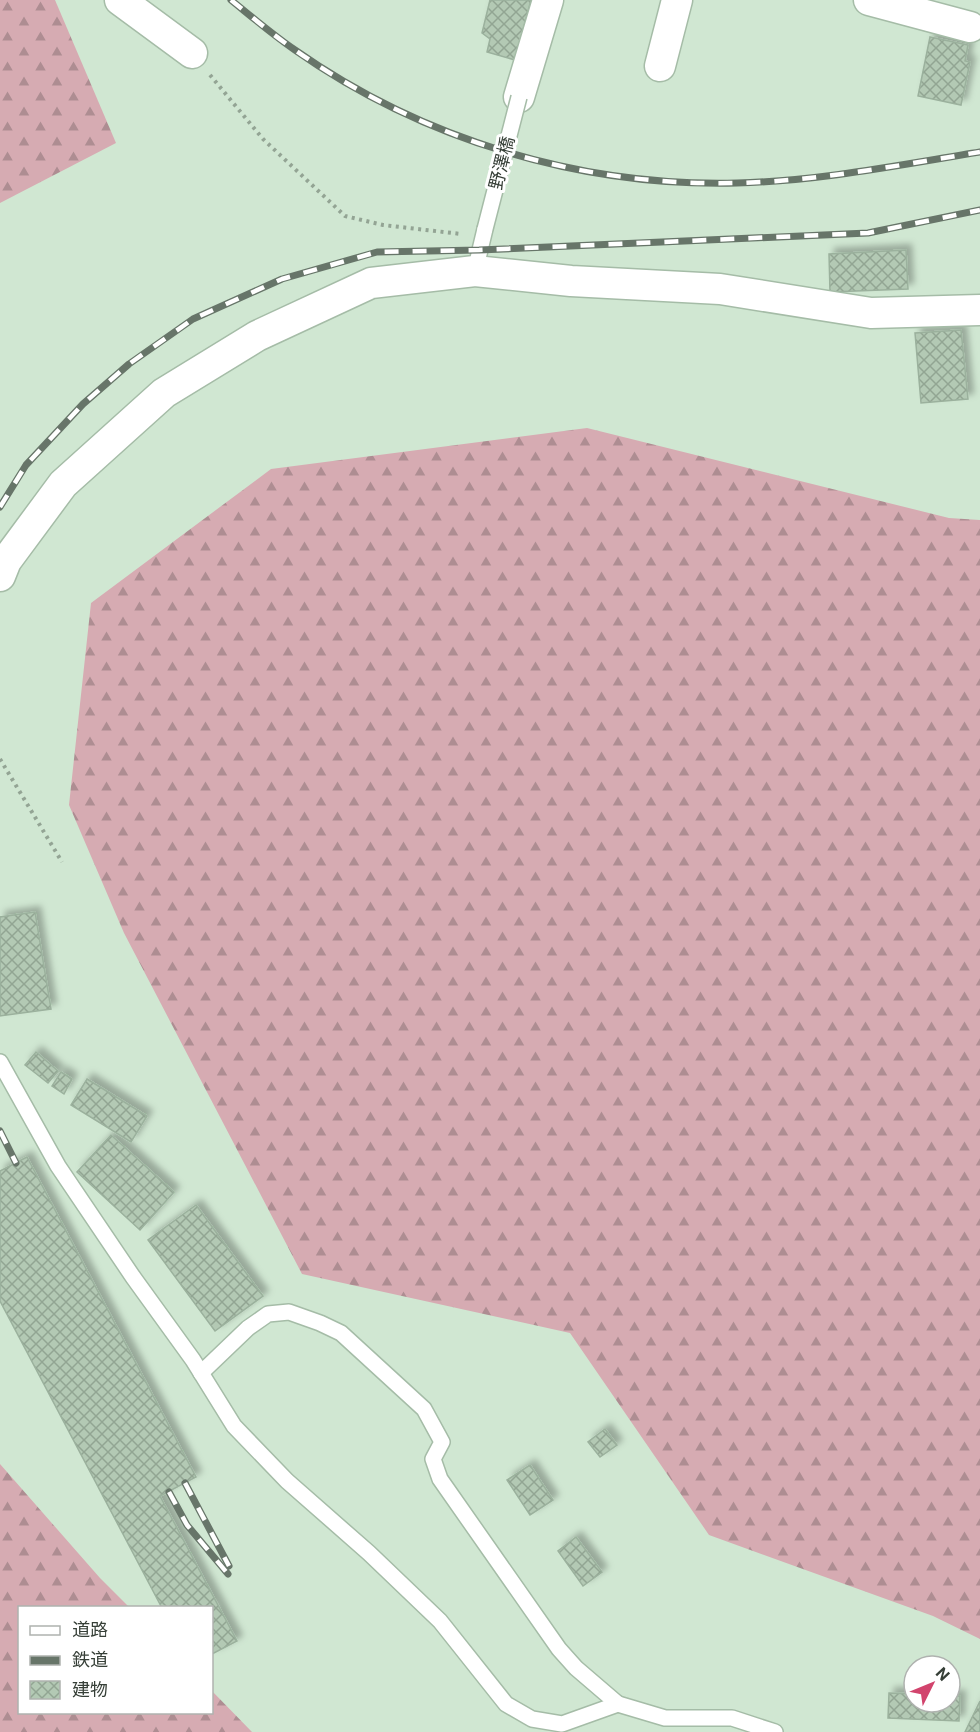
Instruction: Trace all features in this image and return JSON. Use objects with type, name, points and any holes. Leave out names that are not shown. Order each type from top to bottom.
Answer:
[{"type":"street","points":[[120,0],[192,53]]},
{"type":"street","points":[[519,97],[548,0]]},
{"type":"street","points":[[660,66],[677,0]]},
{"type":"street","points":[[869,0],[970,27]]},
{"type":"street","points":[[0,576],[6,561],[63,484],[165,393],[257,336],[371,283],[475,272],[572,281],[720,289],[871,313],[980,310]]},
{"type":"lane","name":"野澤橋","points":[[475,272],[519,97]]},
{"type":"lane","points":[[0,1062],[58,1166],[201,1373],[234,1426],[287,1481],[369,1553],[440,1621],[506,1704],[532,1719],[562,1724],[618,1704]]},
{"type":"lane","points":[[201,1373],[248,1328],[268,1314],[289,1312],[341,1333],[424,1409],[442,1442],[433,1459],[440,1479],[559,1649],[576,1668],[618,1704],[665,1718],[732,1718],[775,1732]]},
{"type":"path","points":[[192,53],[263,139],[345,216],[383,225],[484,234]]},
{"type":"path","points":[[0,759],[62,862]]},
{"type":"green space","points":[[0,0],[55,0],[116,143],[0,203]]},
{"type":"green space","points":[[587,428],[949,518],[980,520],[980,1639],[933,1616],[709,1535],[570,1333],[302,1274],[124,933],[69,805],[91,603],[271,469]]},
{"type":"green space","points":[[0,1464],[100,1578],[128,1606],[18,1606],[18,1714],[213,1714],[213,1692],[252,1732],[0,1732]]},
{"type":"building","points":[[490,0],[531,0],[515,60],[487,52],[490,39],[482,33]]},
{"type":"building","points":[[930,37],[968,45],[965,61],[970,62],[961,105],[918,96]]},
{"type":"building","points":[[906,250],[908,289],[830,292],[829,254]]},
{"type":"building","points":[[961,330],[968,399],[921,403],[915,333]]},
{"type":"building","points":[[35,912],[51,1009],[0,1016],[0,917]]},
{"type":"building","points":[[36,1052],[58,1071],[48,1083],[25,1065]]},
{"type":"building","points":[[61,1072],[72,1079],[64,1094],[52,1086]]},
{"type":"building","points":[[87,1079],[147,1116],[131,1142],[71,1105]]},
{"type":"building","points":[[111,1135],[174,1192],[140,1230],[77,1172]]},
{"type":"building","points":[[27,1157],[196,1477],[160,1496],[237,1641],[213,1653],[213,1606],[161,1606],[0,1301],[0,1171]]},
{"type":"building","points":[[196,1205],[263,1296],[215,1331],[148,1240]]},
{"type":"building","points":[[605,1429],[617,1445],[600,1457],[588,1442]]},
{"type":"building","points":[[530,1465],[553,1500],[530,1515],[507,1480]]},
{"type":"building","points":[[576,1537],[602,1572],[583,1586],[558,1551]]},
{"type":"building","points":[[889,1693],[902,1694],[902,1714],[959,1714],[959,1721],[888,1718]]},
{"type":"building","points":[[980,1701],[980,1732],[965,1732]]},
{"type":"railway","points":[[231,0],[295,50],[344,82],[396,109],[450,133],[506,152],[562,166],[620,177],[678,182],[768,182],[829,176],[980,152]]},
{"type":"railway","points":[[0,507],[26,465],[83,404],[129,364],[193,319],[282,279],[377,252],[479,250],[868,233],[980,210]]},
{"type":"railway","points":[[0,1131],[16,1163]]},
{"type":"railway","points":[[185,1483],[229,1566]]},
{"type":"railway","points":[[169,1492],[187,1525],[228,1574]]}]
